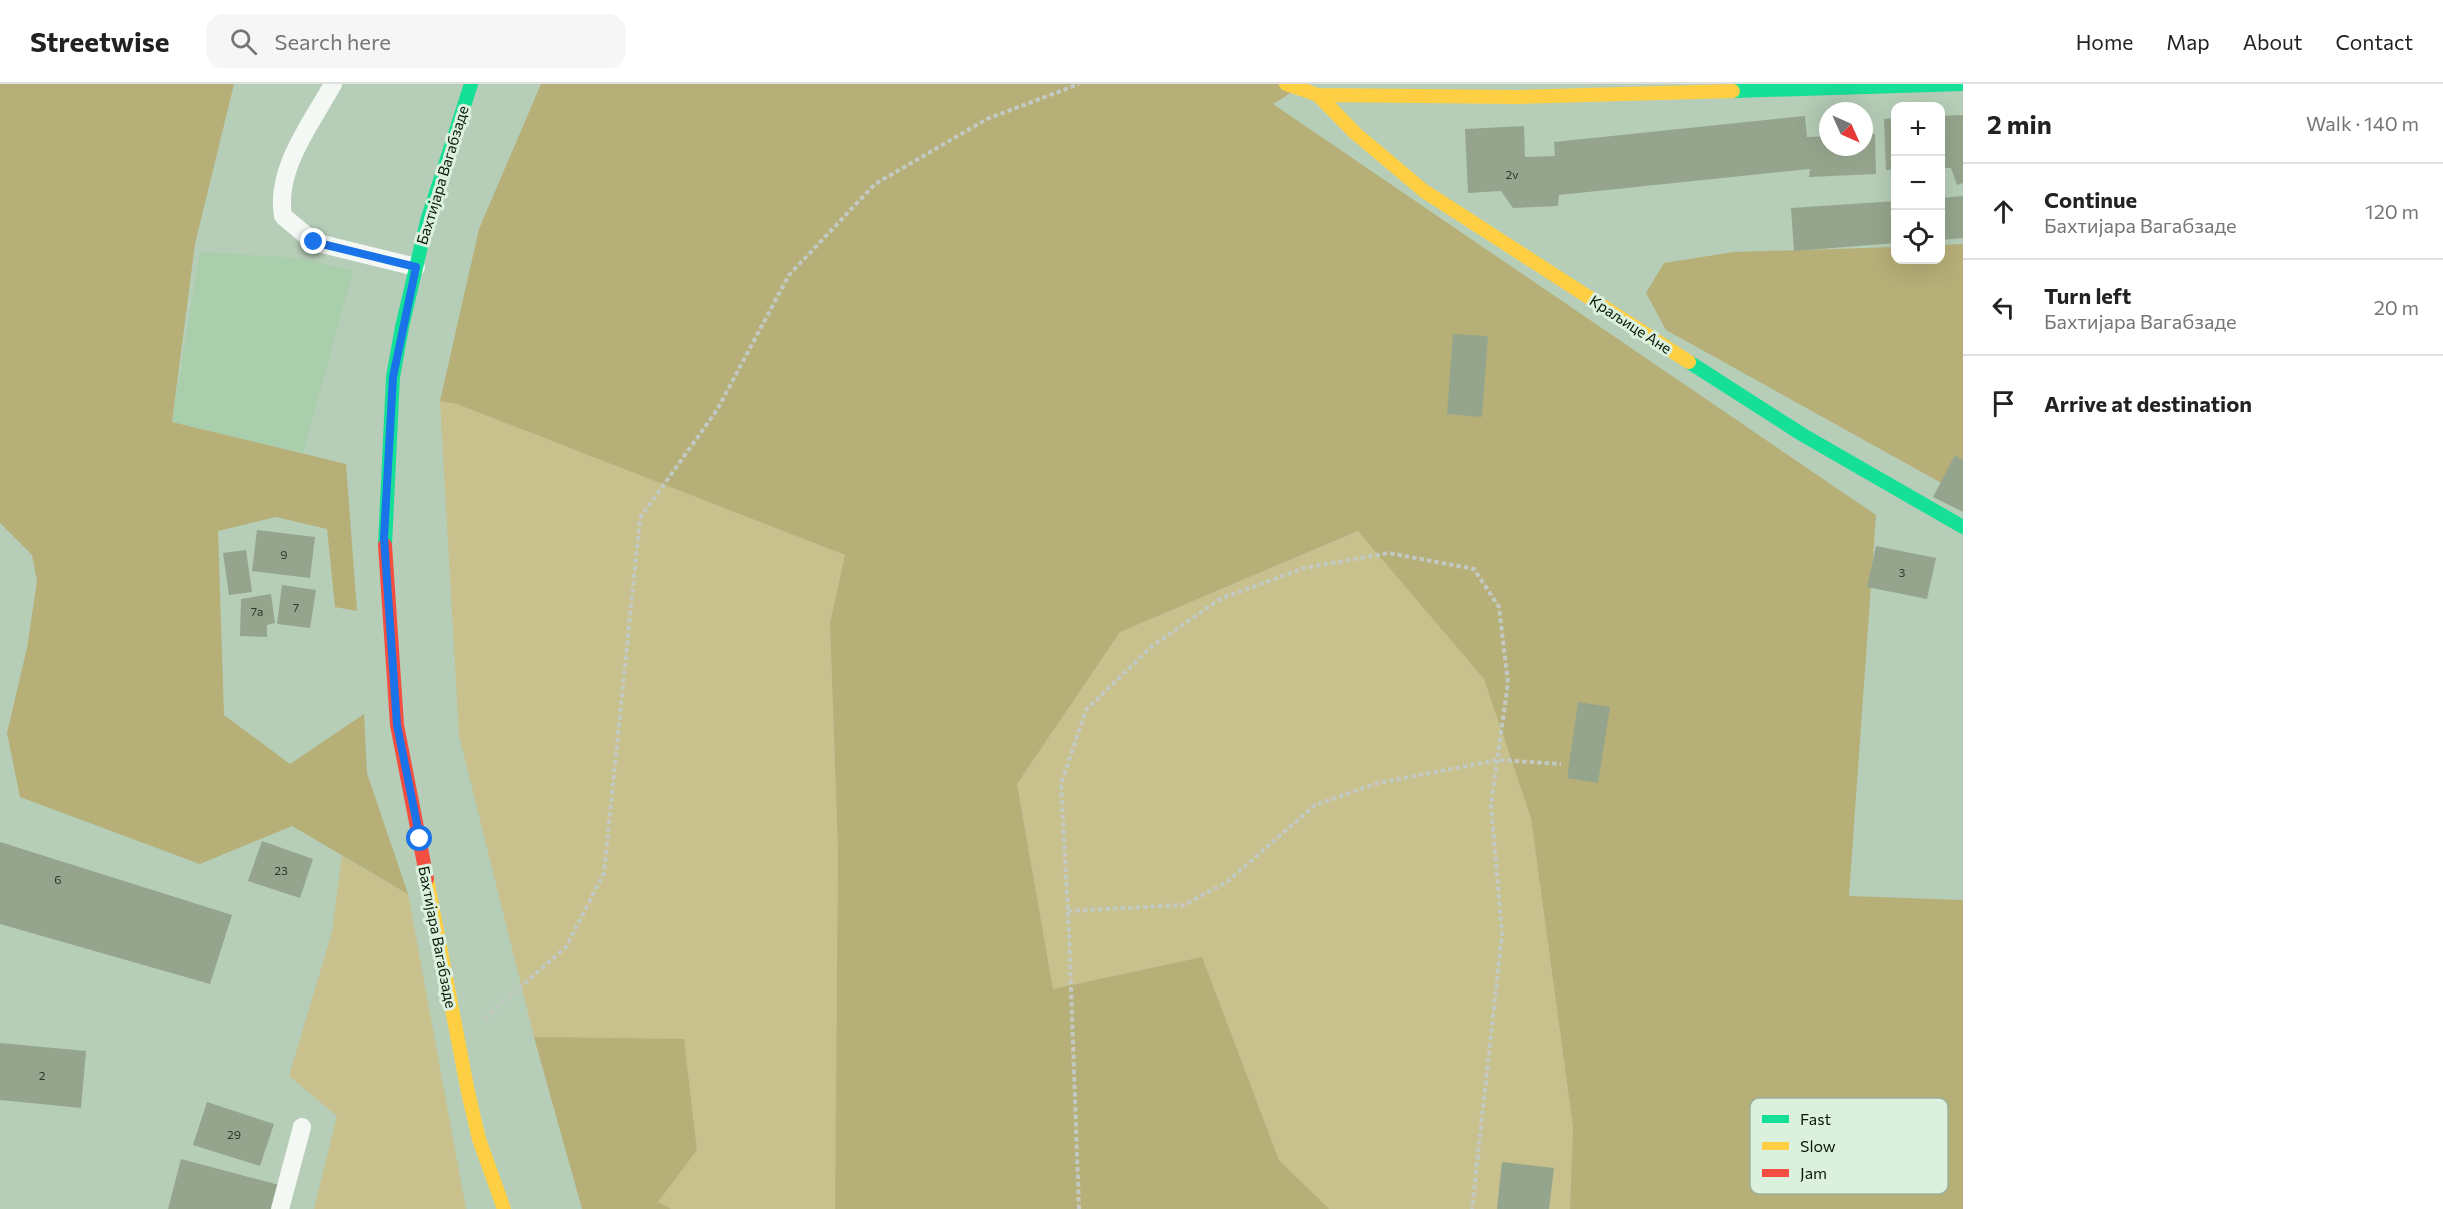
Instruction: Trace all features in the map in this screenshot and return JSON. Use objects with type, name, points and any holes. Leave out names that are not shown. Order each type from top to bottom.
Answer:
[{"type":"street","name":"Бахтијара Вагабзаде","points":[[471,84],[452,136],[416,267],[393,377],[384,538],[397,725],[468,1092],[479,1139],[500,1206]]},
{"type":"street","points":[[1286,84],[1318,95],[1518,97],[1963,84]]},
{"type":"street","name":"Краљице Ане","points":[[1318,95],[1355,133],[1424,191],[1803,435],[1963,527]]},
{"type":"lane","points":[[333,84],[290,164],[282,191],[284,216],[314,242],[416,267]]},
{"type":"lane","points":[[280,1209],[302,1127]]},
{"type":"path","points":[[481,1021],[566,947],[604,873],[640,518],[717,410],[789,274],[875,184],[987,119],[1080,84]]},
{"type":"path","points":[[1079,1209],[1068,911],[1060,784],[1086,710],[1151,648],[1220,599],[1304,568],[1389,553],[1474,569],[1499,607],[1509,683],[1491,805],[1502,934],[1472,1209]]},
{"type":"path","points":[[1068,911],[1184,905],[1227,882],[1316,805],[1378,783],[1498,760],[1560,764]]},
{"type":"shaded area","points":[[0,84],[234,84],[195,244],[172,422],[346,464],[357,611],[335,607],[327,529],[276,517],[218,531],[224,715],[290,764],[364,714],[367,773],[408,894],[292,826],[200,864],[20,797],[7,733],[27,648],[37,581],[32,555],[0,523]]},
{"type":"shaded area","points":[[541,84],[1305,84],[1273,104],[1876,515],[1849,896],[1963,900],[1963,1209],[1570,1209],[1573,1127],[1531,818],[1484,679],[1358,531],[1120,632],[1017,784],[1053,989],[1202,957],[1279,1160],[1329,1209],[835,1209],[838,850],[830,623],[845,555],[457,404],[440,401],[479,229]]},
{"type":"shaded area","points":[[1963,244],[1963,495],[1666,330],[1646,293],[1664,263],[1734,252],[1891,247],[1891,264],[1945,264],[1945,245]]},
{"type":"shaded area","points":[[200,252],[298,258],[353,271],[303,453],[172,422]]},
{"type":"shaded area","points":[[440,401],[457,404],[845,555],[830,623],[838,850],[835,1209],[671,1209],[657,1202],[697,1150],[684,1040],[534,1037],[459,735]]},
{"type":"shaded area","points":[[1359,531],[1484,679],[1531,818],[1573,1127],[1570,1209],[1329,1209],[1279,1160],[1202,957],[1053,989],[1017,784],[1120,632]]},
{"type":"shaded area","points":[[342,856],[408,894],[466,1209],[314,1209],[337,1116],[289,1076],[332,932]]},
{"type":"shaded area","points":[[534,1037],[684,1039],[697,1150],[658,1202],[671,1209],[582,1209]]},
{"type":"building","points":[[1963,115],[1963,183],[1957,185],[1951,168],[1945,168],[1945,116]]},
{"type":"building","points":[[1805,116],[1807,137],[1819,136],[1819,156],[1873,156],[1873,134],[1875,134],[1876,174],[1809,177],[1810,169],[1559,195],[1558,206],[1513,208],[1501,191],[1468,193],[1465,129],[1524,126],[1525,157],[1555,156],[1554,142]]},
{"type":"building","points":[[1891,118],[1891,170],[1886,170],[1884,119]]},
{"type":"building","points":[[1963,196],[1963,238],[1945,240],[1945,198]]},
{"type":"building","points":[[1891,201],[1891,243],[1794,251],[1791,208]]},
{"type":"building","points":[[1453,334],[1488,336],[1482,417],[1447,414]]},
{"type":"building","points":[[1955,455],[1963,460],[1963,512],[1933,497]]},
{"type":"building","points":[[257,530],[315,537],[310,578],[252,571]]},
{"type":"building","points":[[1876,546],[1936,558],[1927,599],[1867,587]]},
{"type":"building","points":[[246,550],[252,592],[229,595],[223,553]]},
{"type":"building","points":[[282,585],[316,590],[310,628],[277,624]]},
{"type":"building","points":[[271,594],[275,623],[267,625],[267,637],[240,636],[241,599]]},
{"type":"building","points":[[1578,702],[1610,707],[1598,783],[1567,778]]},
{"type":"building","points":[[262,841],[313,859],[300,898],[248,881]]},
{"type":"building","points":[[0,842],[232,915],[210,984],[0,924]]},
{"type":"building","points":[[0,1043],[86,1051],[81,1108],[0,1100]]},
{"type":"building","points":[[207,1102],[274,1124],[260,1166],[193,1145]]},
{"type":"building","points":[[181,1159],[279,1185],[273,1209],[168,1209]]},
{"type":"building","points":[[1502,1162],[1554,1168],[1549,1209],[1497,1209]]},
{"type":"traffic: fast","points":[[385,545],[393,377],[402,327],[427,221],[471,84]]},
{"type":"traffic: fast","points":[[1733,91],[1963,84]]},
{"type":"traffic: fast","points":[[1689,362],[1803,435],[1963,527]]},
{"type":"traffic: slow","points":[[1286,84],[1318,95],[1518,97],[1733,91]]},
{"type":"traffic: slow","points":[[1318,95],[1355,133],[1424,191],[1689,362]]},
{"type":"traffic: slow","points":[[427,879],[468,1092],[479,1139],[504,1209]]},
{"type":"traffic: jam","points":[[385,545],[397,725],[427,879]]},
{"type":"route","points":[[314,242],[416,267],[393,377],[384,538],[397,725],[420,839]]}]
